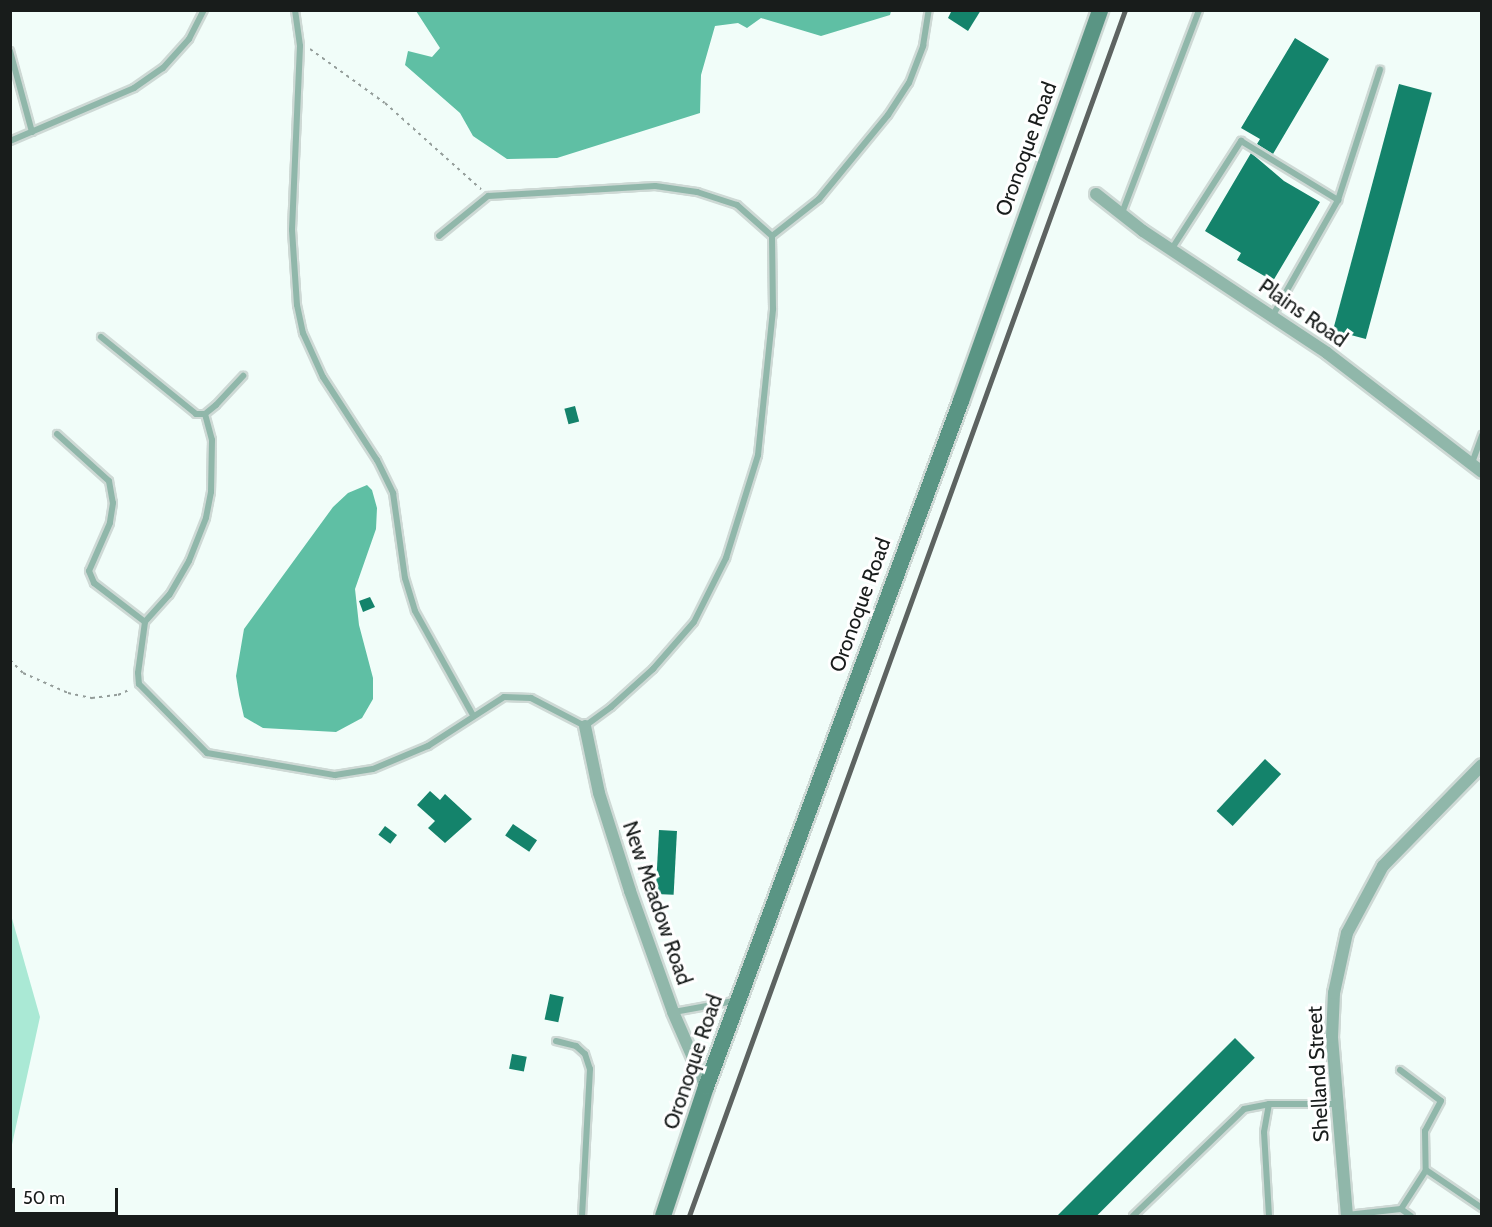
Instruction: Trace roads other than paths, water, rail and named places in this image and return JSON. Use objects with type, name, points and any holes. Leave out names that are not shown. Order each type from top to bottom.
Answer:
[{"type":"street","name":"Oronoque Road","points":[[663,1216],[706,1088],[962,401],[1100,10]]},
{"type":"street","name":"Plains Road","points":[[1096,194],[1172,250],[1273,315],[1477,468]]},
{"type":"street","name":"New Meadow Road","points":[[585,726],[599,793],[673,1012],[706,1088]]},
{"type":"street","name":"Shelland Street","points":[[1347,1216],[1332,1037],[1334,993],[1347,933],[1383,866],[1482,765]]},
{"type":"lane","points":[[10,141],[144,82],[163,68],[189,39],[204,10]]},
{"type":"lane","points":[[295,10],[300,46],[292,230],[297,305],[303,333],[323,376],[377,460],[393,493],[405,578],[415,611],[473,715]]},
{"type":"lane","points":[[772,236],[819,199],[888,115],[909,83],[923,46],[929,10]]},
{"type":"lane","points":[[1121,214],[1199,10]]},
{"type":"lane","points":[[10,51],[32,132]]},
{"type":"lane","points":[[1273,315],[1338,200],[1380,70]]},
{"type":"lane","points":[[1172,250],[1241,141],[1338,200]]},
{"type":"lane","points":[[205,414],[212,440],[211,492],[206,518],[189,561],[169,595],[145,622],[139,684],[207,753],[336,775],[373,769],[428,746],[473,715],[504,698],[531,698],[585,726],[654,669],[694,622],[726,558],[758,455],[773,309],[772,236],[737,205],[697,192],[655,186],[488,196],[439,236]]},
{"type":"lane","points":[[101,337],[181,405],[196,414],[205,414],[243,376]]},
{"type":"lane","points":[[57,434],[109,481],[113,503],[110,523],[89,571],[94,583],[145,622]]},
{"type":"lane","points":[[1477,468],[1482,435]]},
{"type":"lane","points":[[673,1012],[738,1001]]},
{"type":"lane","points":[[556,1041],[576,1046],[585,1054],[590,1069],[582,1216]]},
{"type":"lane","points":[[1400,1070],[1442,1101],[1425,1131],[1426,1170],[1401,1209]]},
{"type":"lane","points":[[1269,1104],[1264,1132],[1269,1216]]},
{"type":"lane","points":[[1133,1216],[1231,1118],[1244,1109],[1269,1104],[1338,1104]]},
{"type":"lane","points":[[1426,1170],[1482,1208]]},
{"type":"lane","points":[[1347,1216],[1401,1209],[1411,1216]]},
{"type":"railway","points":[[689,1216],[1125,10]]}]
